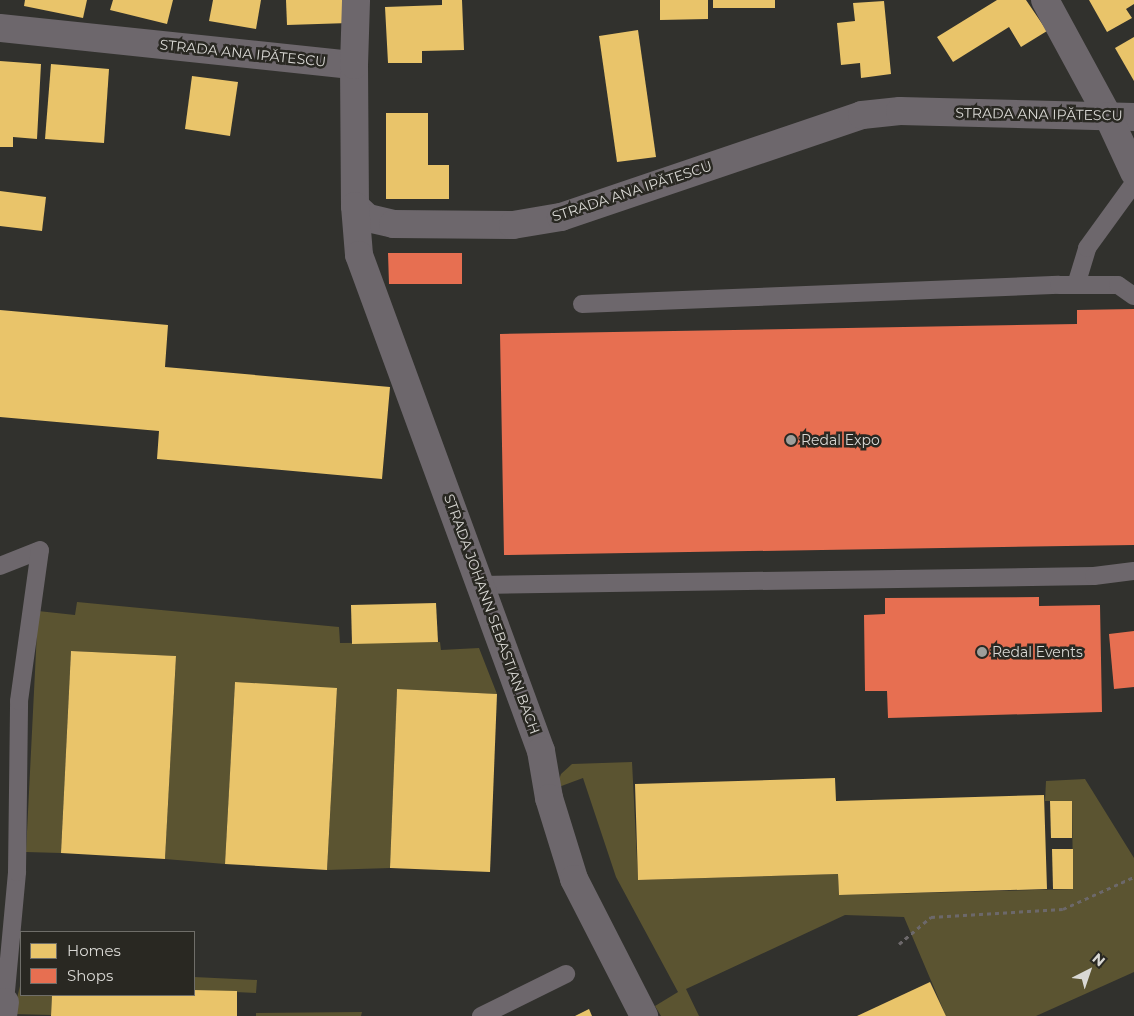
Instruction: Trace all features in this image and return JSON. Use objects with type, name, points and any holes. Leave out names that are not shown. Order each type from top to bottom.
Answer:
[{"type":"street","points":[[354,206],[356,0]]},
{"type":"street","points":[[1045,0],[1121,116],[1134,172]]},
{"type":"street","name":"STRADA ANA IPĂTESCU","points":[[0,28],[354,65]]},
{"type":"street","name":"STRADA ANA IPĂTESCU","points":[[354,206],[368,218],[393,224],[513,225],[561,217],[862,115],[900,111],[1121,116]]},
{"type":"street","name":"STRADA JOHANN SEBASTIAN BACH","points":[[354,206],[359,255],[482,585],[541,751],[548,798],[574,880],[644,1016]]},
{"type":"lane","points":[[1076,285],[1087,248],[1134,183]]},
{"type":"lane","points":[[582,304],[1076,285],[1118,285],[1134,296]]},
{"type":"lane","points":[[0,566],[40,550],[19,701],[17,872],[3,1006]]},
{"type":"lane","points":[[482,585],[1094,576],[1134,571]]},
{"type":"lane","points":[[481,1016],[566,974]]},
{"type":"path","points":[[899,944],[931,917],[1063,909],[1134,877]]},
{"type":"shaded area","points":[[77,602],[339,627],[340,643],[440,642],[441,650],[479,648],[497,694],[397,689],[390,868],[327,870],[337,689],[235,682],[225,864],[165,859],[176,656],[71,651],[61,853],[26,852],[38,611],[75,615]]},
{"type":"shaded area","points":[[632,762],[638,880],[838,874],[839,895],[1073,889],[1072,801],[1045,801],[1046,781],[1085,779],[1134,858],[1134,972],[1036,1016],[946,1016],[904,917],[845,915],[686,989],[699,1016],[661,1016],[655,1006],[678,992],[616,877],[583,778],[556,788],[561,774],[572,764]]},
{"type":"shaded area","points":[[195,977],[257,980],[256,993],[195,990]]},
{"type":"shaded area","points":[[20,986],[20,996],[52,996],[51,1015],[13,1014]]},
{"type":"shaded area","points":[[362,1012],[361,1016],[256,1016],[256,1013]]},
{"type":"building: Homes","points":[[25,0],[87,0],[83,18],[24,6]]},
{"type":"building: Homes","points":[[113,0],[173,0],[167,24],[110,10]]},
{"type":"building: Homes","points":[[213,0],[261,0],[256,29],[209,21]]},
{"type":"building: Homes","points":[[286,0],[348,0],[349,23],[287,25]]},
{"type":"building: Homes","points":[[442,0],[462,0],[464,50],[422,51],[422,63],[388,63],[385,7],[442,5]]},
{"type":"building: Homes","points":[[660,0],[708,0],[708,19],[660,20]]},
{"type":"building: Homes","points":[[713,0],[775,0],[775,8],[713,8]]},
{"type":"building: Homes","points":[[997,0],[1026,0],[1047,31],[1021,47],[1009,27],[953,62],[937,37]]},
{"type":"building: Homes","points":[[1089,0],[1134,0],[1134,4],[1126,9],[1132,18],[1107,32]]},
{"type":"building: Homes","points":[[884,1],[891,74],[861,78],[860,63],[841,65],[837,23],[855,21],[853,3]]},
{"type":"building: Homes","points":[[638,30],[656,157],[617,162],[599,36]]},
{"type":"building: Homes","points":[[1134,37],[1134,81],[1115,48]]},
{"type":"building: Homes","points":[[0,61],[41,64],[37,139],[13,137],[13,147],[0,147]]},
{"type":"building: Homes","points":[[51,64],[109,69],[104,143],[45,139]]},
{"type":"building: Homes","points":[[192,76],[238,82],[230,136],[185,129]]},
{"type":"building: Homes","points":[[386,113],[428,113],[428,165],[449,165],[449,199],[386,199]]},
{"type":"building: Homes","points":[[0,191],[46,197],[42,231],[0,226]]},
{"type":"building: Homes","points":[[0,310],[168,325],[165,367],[390,387],[382,479],[157,459],[159,431],[0,417]]},
{"type":"building: Homes","points":[[436,603],[438,642],[352,644],[351,605]]},
{"type":"building: Homes","points":[[71,651],[176,656],[165,859],[61,853]]},
{"type":"building: Homes","points":[[235,682],[337,688],[327,870],[225,864]]},
{"type":"building: Homes","points":[[397,689],[497,694],[490,872],[390,868]]},
{"type":"building: Homes","points":[[835,778],[836,801],[1044,795],[1047,889],[839,895],[838,874],[638,880],[635,784]]},
{"type":"building: Homes","points":[[1050,801],[1072,801],[1072,838],[1051,838]]},
{"type":"building: Homes","points":[[1052,849],[1073,849],[1073,889],[1053,889]]},
{"type":"building: Homes","points":[[930,982],[946,1016],[857,1016]]},
{"type":"building: Homes","points":[[195,990],[237,991],[237,1016],[51,1016],[52,996],[195,996]]},
{"type":"building: Homes","points":[[589,1009],[592,1016],[575,1016]]},
{"type":"building: Shops","points":[[388,253],[462,253],[462,284],[389,284]]},
{"type":"building: Shops","name":"Redal Expo","points":[[1134,309],[1134,545],[504,555],[500,334],[1077,324],[1077,310]]},
{"type":"building: Shops","name":"Redal Events","points":[[1039,597],[1039,606],[1100,605],[1102,712],[888,718],[887,691],[865,691],[864,615],[885,614],[885,598]]},
{"type":"building: Shops","points":[[1134,631],[1134,687],[1114,689],[1109,634]]},
{"type":"place","name":"Redal Expo","points":[[791,440]]},
{"type":"place","name":"Redal Events","points":[[982,652]]}]
